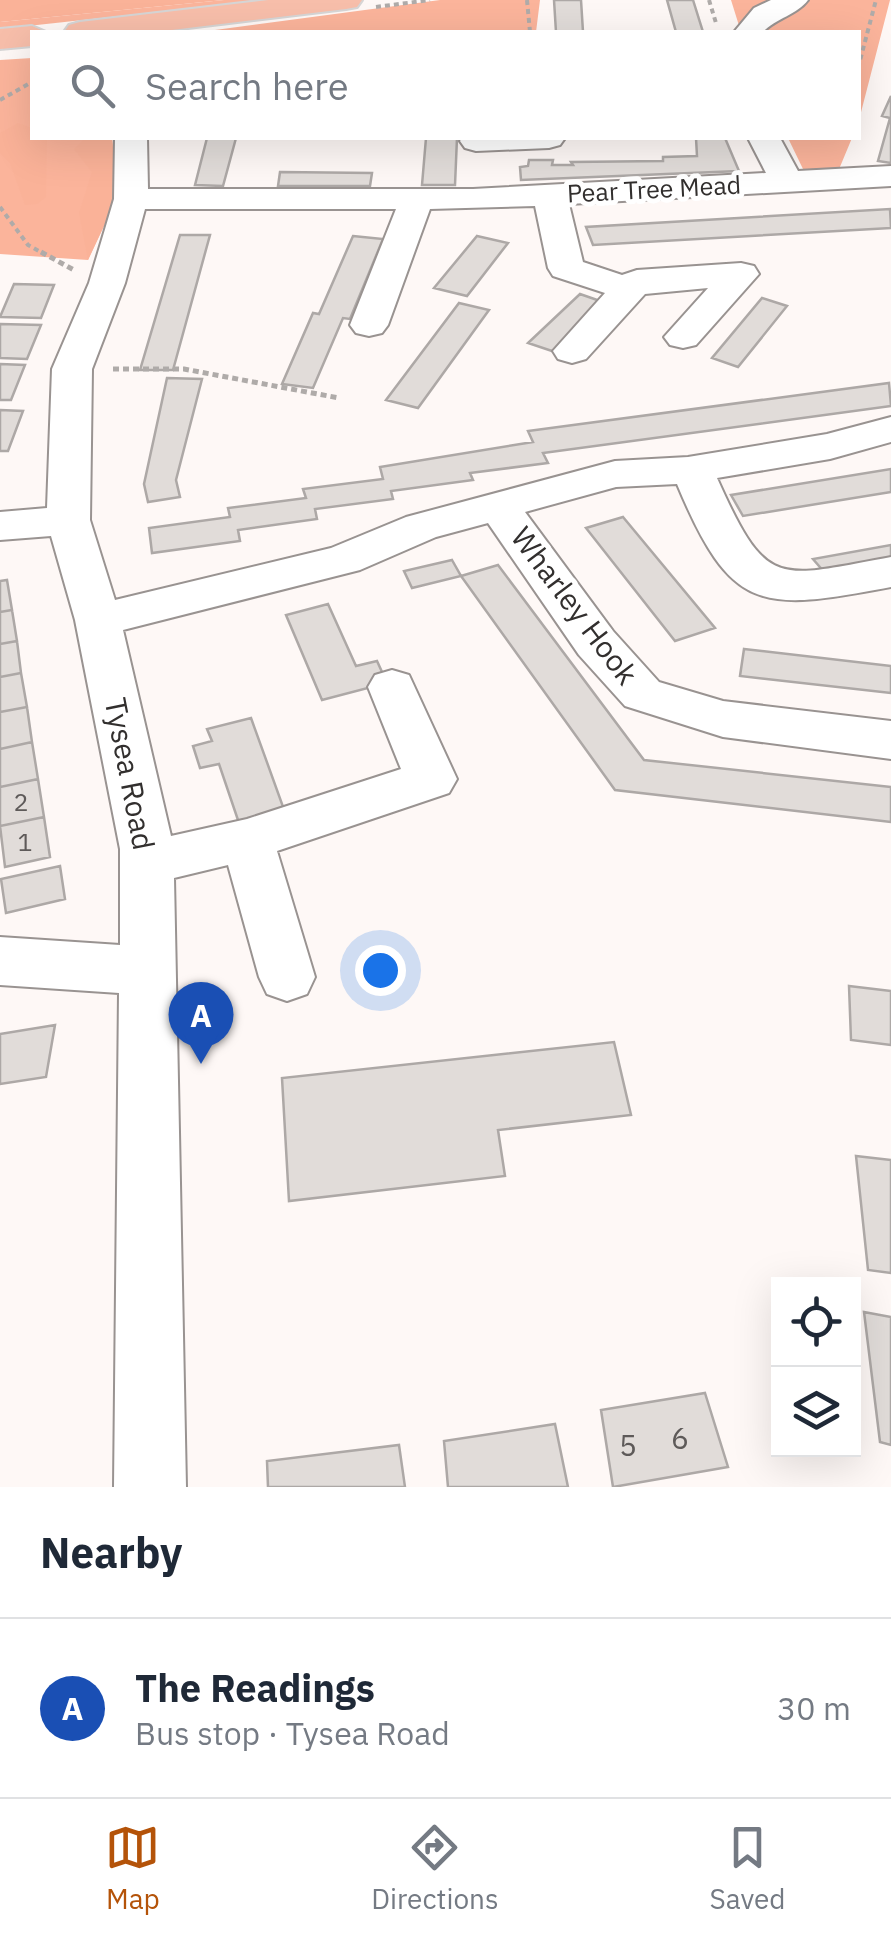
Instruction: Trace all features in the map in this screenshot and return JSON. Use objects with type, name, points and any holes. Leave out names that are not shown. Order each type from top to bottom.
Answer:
[{"type":"main road","points":[[121,30],[346,0]]},
{"type":"main road","points":[[0,39],[30,36]]},
{"type":"street","points":[[750,30],[764,14],[794,0]]},
{"type":"street","name":"Tysea Road","points":[[131,140],[130,199],[108,283],[72,369],[68,520],[98,620],[147,863],[150,1487]]},
{"type":"street","points":[[473,198],[476,140]]},
{"type":"street","points":[[765,140],[787,182]]},
{"type":"street","name":"Pear Tree Mead","points":[[130,199],[473,198],[891,176]]},
{"type":"street","points":[[550,194],[566,268],[620,286],[637,281],[740,274],[683,337]]},
{"type":"street","points":[[369,325],[417,198]]},
{"type":"street","points":[[572,351],[637,281]]},
{"type":"street","name":"Wharley Hook","points":[[98,620],[344,560],[421,527],[615,474],[692,470],[830,446],[891,429]]},
{"type":"street","points":[[692,470],[729,546],[746,571],[786,584],[807,586],[891,572]]},
{"type":"street","name":"Wharley Hook","points":[[498,506],[596,644],[642,694],[723,719],[891,740]]},
{"type":"street","points":[[0,526],[68,520]]},
{"type":"street","points":[[147,863],[247,840],[432,779],[392,687]]},
{"type":"street","points":[[247,840],[288,977]]},
{"type":"street","points":[[0,961],[148,971]]},
{"type":"path","points":[[527,0],[530,30]]},
{"type":"path","points":[[709,0],[719,30]]},
{"type":"path","points":[[861,46],[876,0]]},
{"type":"path","points":[[0,100],[30,83]]},
{"type":"path","points":[[0,207],[28,245],[108,283]]},
{"type":"path","points":[[72,369],[184,369],[339,398]]},
{"type":"shaded area","points":[[0,0],[224,0],[0,22]]},
{"type":"shaded area","points":[[224,0],[268,0],[0,29],[0,22]]},
{"type":"shaded area","points":[[440,0],[540,0],[536,30],[215,30]]},
{"type":"shaded area","points":[[731,0],[890,0],[861,112],[861,30],[740,30]]},
{"type":"shaded area","points":[[30,58],[30,140],[112,140],[118,196],[88,260],[0,254],[0,60]]},
{"type":"shaded area","points":[[18,123],[30,127],[30,140],[47,140],[46,197],[37,204],[25,205],[10,163],[0,153],[0,133]]},
{"type":"shaded area","points":[[84,140],[112,140],[118,196],[88,260],[79,213],[92,172],[74,149]]},
{"type":"shaded area","points":[[789,140],[851,140],[837,174],[803,169]]},
{"type":"building","points":[[554,0],[581,0],[583,30],[556,30]]},
{"type":"building","points":[[667,0],[693,0],[702,30],[675,30]]},
{"type":"building","points":[[891,96],[891,163],[878,161],[890,118],[882,116]]},
{"type":"building","points":[[206,140],[235,140],[223,186],[195,185]]},
{"type":"building","points":[[426,140],[457,140],[455,185],[422,185]]},
{"type":"building","points":[[696,140],[726,140],[739,171],[521,180],[520,167],[528,166],[529,160],[573,165],[571,162],[663,161],[663,157],[697,156]]},
{"type":"building","points":[[280,172],[372,173],[370,186],[278,186]]},
{"type":"building","points":[[890,209],[891,228],[593,245],[586,227]]},
{"type":"building","points":[[180,235],[210,235],[173,370],[140,370]]},
{"type":"building","points":[[353,236],[383,239],[350,319],[343,318],[313,388],[282,384],[313,313],[319,314]]},
{"type":"building","points":[[477,236],[508,243],[467,296],[434,288]]},
{"type":"building","points":[[14,284],[54,285],[41,318],[0,317]]},
{"type":"building","points":[[580,294],[606,303],[555,352],[528,343]]},
{"type":"building","points":[[762,298],[787,306],[738,367],[712,358]]},
{"type":"building","points":[[459,303],[489,310],[418,408],[386,400]]},
{"type":"building","points":[[0,324],[41,325],[27,359],[0,358]]},
{"type":"building","points":[[0,364],[25,365],[11,400],[0,400]]},
{"type":"building","points":[[167,378],[202,379],[176,480],[180,497],[148,502],[144,484]]},
{"type":"building","points":[[889,383],[891,406],[543,453],[548,463],[470,473],[473,480],[391,491],[393,499],[315,509],[317,519],[238,530],[240,541],[152,553],[149,528],[230,517],[228,508],[306,498],[303,489],[383,479],[380,467],[533,442],[528,431]]},
{"type":"building","points":[[0,410],[23,411],[8,451],[0,451]]},
{"type":"building","points":[[891,469],[891,492],[743,516],[731,495]]},
{"type":"building","points":[[623,517],[715,628],[675,641],[586,528]]},
{"type":"building","points":[[891,545],[891,563],[825,573],[813,559]]},
{"type":"building","points":[[452,560],[461,576],[412,588],[404,571]]},
{"type":"building","points":[[498,565],[644,760],[891,787],[891,822],[615,790],[461,576]]},
{"type":"building","points":[[7,580],[12,610],[0,612],[0,581]]},
{"type":"building","points":[[328,604],[356,666],[377,661],[387,683],[322,700],[286,615]]},
{"type":"building","points":[[12,610],[17,641],[0,644],[0,612]]},
{"type":"building","points":[[17,641],[21,673],[0,677],[0,644]]},
{"type":"building","points":[[744,649],[891,666],[891,693],[740,676]]},
{"type":"building","points":[[21,673],[27,707],[0,712],[0,677]]},
{"type":"building","points":[[27,707],[32,742],[0,749],[0,712]]},
{"type":"building","points":[[251,718],[286,815],[240,826],[219,764],[200,768],[193,746],[212,741],[207,729]]},
{"type":"building","points":[[32,742],[38,779],[0,787],[0,749]]},
{"type":"building","points":[[38,779],[44,817],[0,826],[0,787]]},
{"type":"building","points":[[44,817],[50,857],[5,867],[0,826]]},
{"type":"building","points":[[60,866],[65,899],[6,913],[1,879]]},
{"type":"building","points":[[849,986],[891,991],[891,1045],[851,1040]]},
{"type":"building","points":[[55,1025],[46,1077],[0,1084],[0,1034]]},
{"type":"building","points":[[614,1042],[631,1115],[498,1130],[505,1176],[289,1201],[282,1078]]},
{"type":"building","points":[[856,1156],[891,1160],[891,1273],[868,1270]]},
{"type":"building","points":[[864,1312],[891,1317],[891,1445],[880,1442]]},
{"type":"building","points":[[705,1393],[728,1467],[613,1487],[601,1410]]},
{"type":"building","points":[[555,1424],[568,1487],[448,1487],[444,1441]]},
{"type":"building","points":[[399,1445],[405,1487],[268,1487],[267,1461]]},
{"type":"place","name":"The Readings","points":[[201,1064]]}]
